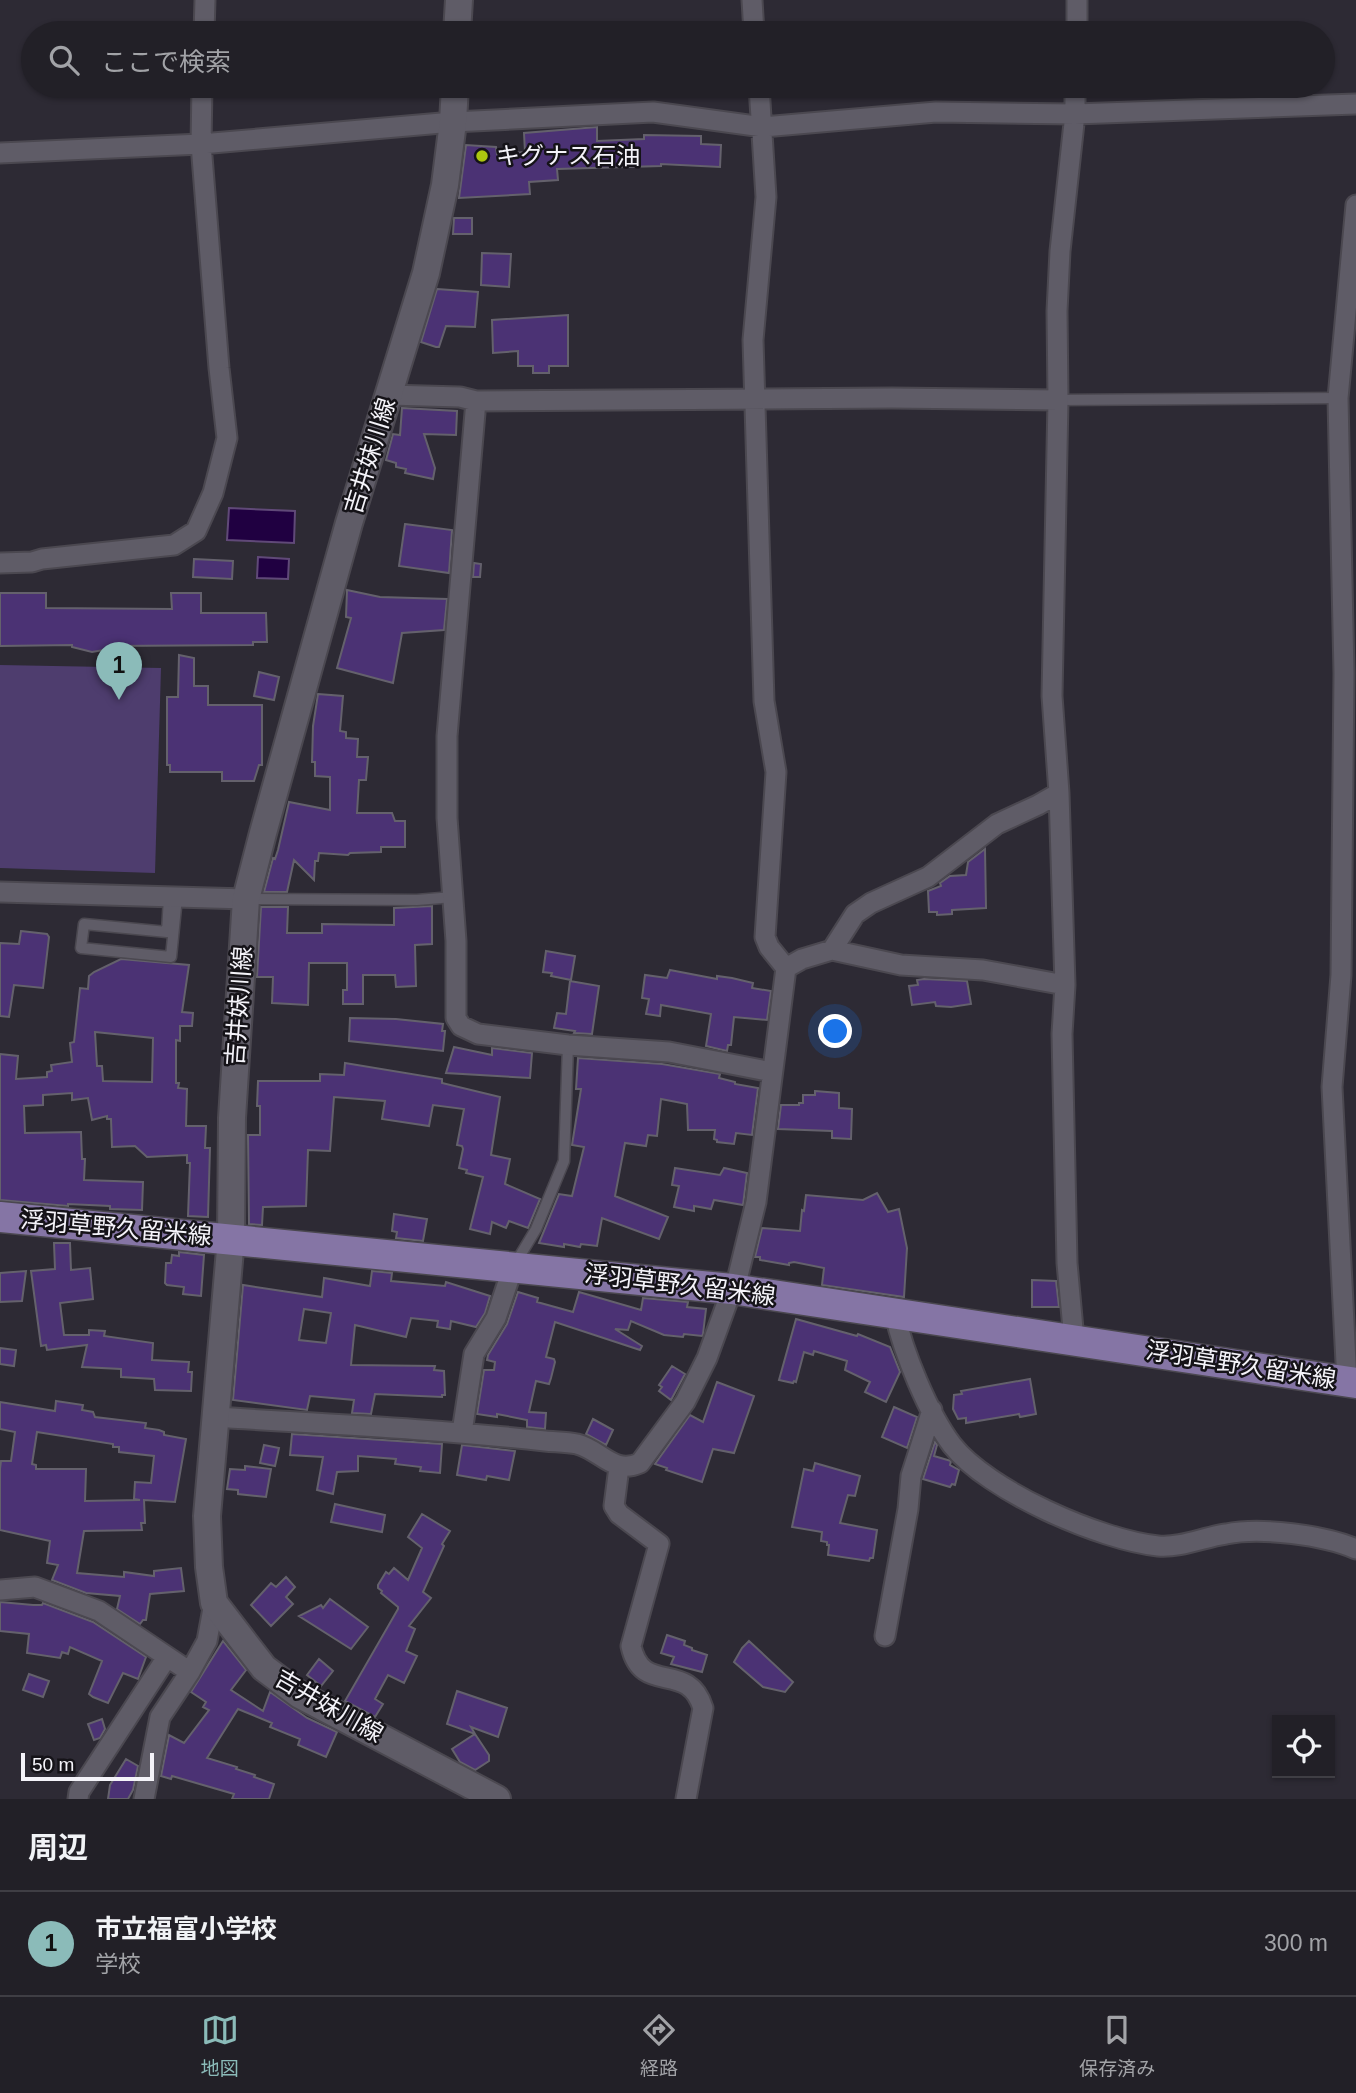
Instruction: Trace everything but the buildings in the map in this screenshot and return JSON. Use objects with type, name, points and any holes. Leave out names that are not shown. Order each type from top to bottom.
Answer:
[{"type":"main road","points":[[458,21],[459,0]]},
{"type":"main road","name":"吉井妹川線","points":[[454,98],[445,186],[426,273],[349,523],[246,899],[232,1118],[231,1238],[207,1516],[209,1567],[214,1602],[264,1668],[300,1695],[497,1799]]},
{"type":"main road","name":"浮羽草野久留米線","points":[[0,1217],[732,1289],[1352,1382]]},
{"type":"street","points":[[204,21],[205,0]]},
{"type":"street","points":[[752,0],[753,21]]},
{"type":"street","points":[[1077,0],[1077,21]]},
{"type":"street","points":[[0,564],[174,545],[196,531],[213,493],[227,438],[201,144],[202,98]]},
{"type":"street","points":[[215,1417],[424,1432],[462,1432],[579,1445],[619,1467],[632,1467],[640,1464],[685,1402],[706,1358],[738,1276],[756,1202],[786,968],[769,947],[765,937],[776,772],[764,701],[753,340],[766,197],[760,98]]},
{"type":"street","points":[[1074,1340],[1067,1263],[1062,1034],[1065,985],[1059,793],[1052,696],[1058,400],[1056,311],[1075,98]]},
{"type":"street","points":[[0,153],[201,144],[453,121],[653,111],[763,127],[936,112],[1075,114],[1356,104]]},
{"type":"street","points":[[1352,1382],[1332,1087],[1340,975],[1345,673],[1338,398],[1356,205]]},
{"type":"street","points":[[389,395],[460,397],[477,401],[892,398],[1058,400]]},
{"type":"street","points":[[477,401],[447,736],[447,818],[456,941],[456,1018],[461,1026],[478,1034],[568,1045],[669,1052],[772,1072]]},
{"type":"street","points":[[832,950],[855,914],[871,903],[928,877],[997,824],[1059,793]]},
{"type":"street","points":[[0,892],[246,899]]},
{"type":"street","points":[[786,968],[802,959],[832,950],[901,965],[983,970],[1065,985]]},
{"type":"street","points":[[462,1432],[474,1354],[496,1318],[513,1267]]},
{"type":"street","points":[[895,1314],[901,1342],[951,1444],[996,1482],[1067,1521],[1107,1535],[1158,1546],[1240,1532],[1315,1536],[1356,1549]]},
{"type":"street","points":[[885,1636],[908,1509],[911,1476],[932,1410]]},
{"type":"street","points":[[619,1467],[614,1506],[619,1514],[659,1544],[631,1646],[634,1661],[643,1671],[690,1685],[699,1695],[703,1708],[686,1799]]},
{"type":"street","points":[[0,1590],[36,1587],[99,1611],[190,1672]]},
{"type":"street","points":[[144,1799],[160,1717],[207,1641],[214,1602]]},
{"type":"street","points":[[78,1799],[79,1792],[167,1657]]},
{"type":"lane","points":[[1058,400],[1338,398]]},
{"type":"lane","points":[[173,897],[171,957],[81,948],[84,924],[167,932],[173,897]]},
{"type":"lane","points":[[246,899],[417,900],[453,897]]},
{"type":"lane","points":[[513,1267],[536,1229],[564,1161],[568,1045]]},
{"type":"shaded area","points":[[229,508],[295,511],[294,543],[227,540]]},
{"type":"shaded area","points":[[258,557],[289,559],[288,579],[257,578]]},
{"type":"shaded area","points":[[0,665],[161,668],[155,873],[0,868]]},
{"type":"place","name":"キグナス石油","points":[[482,156]]},
{"type":"place","name":"市立福富小学校","points":[[119,700]]}]
